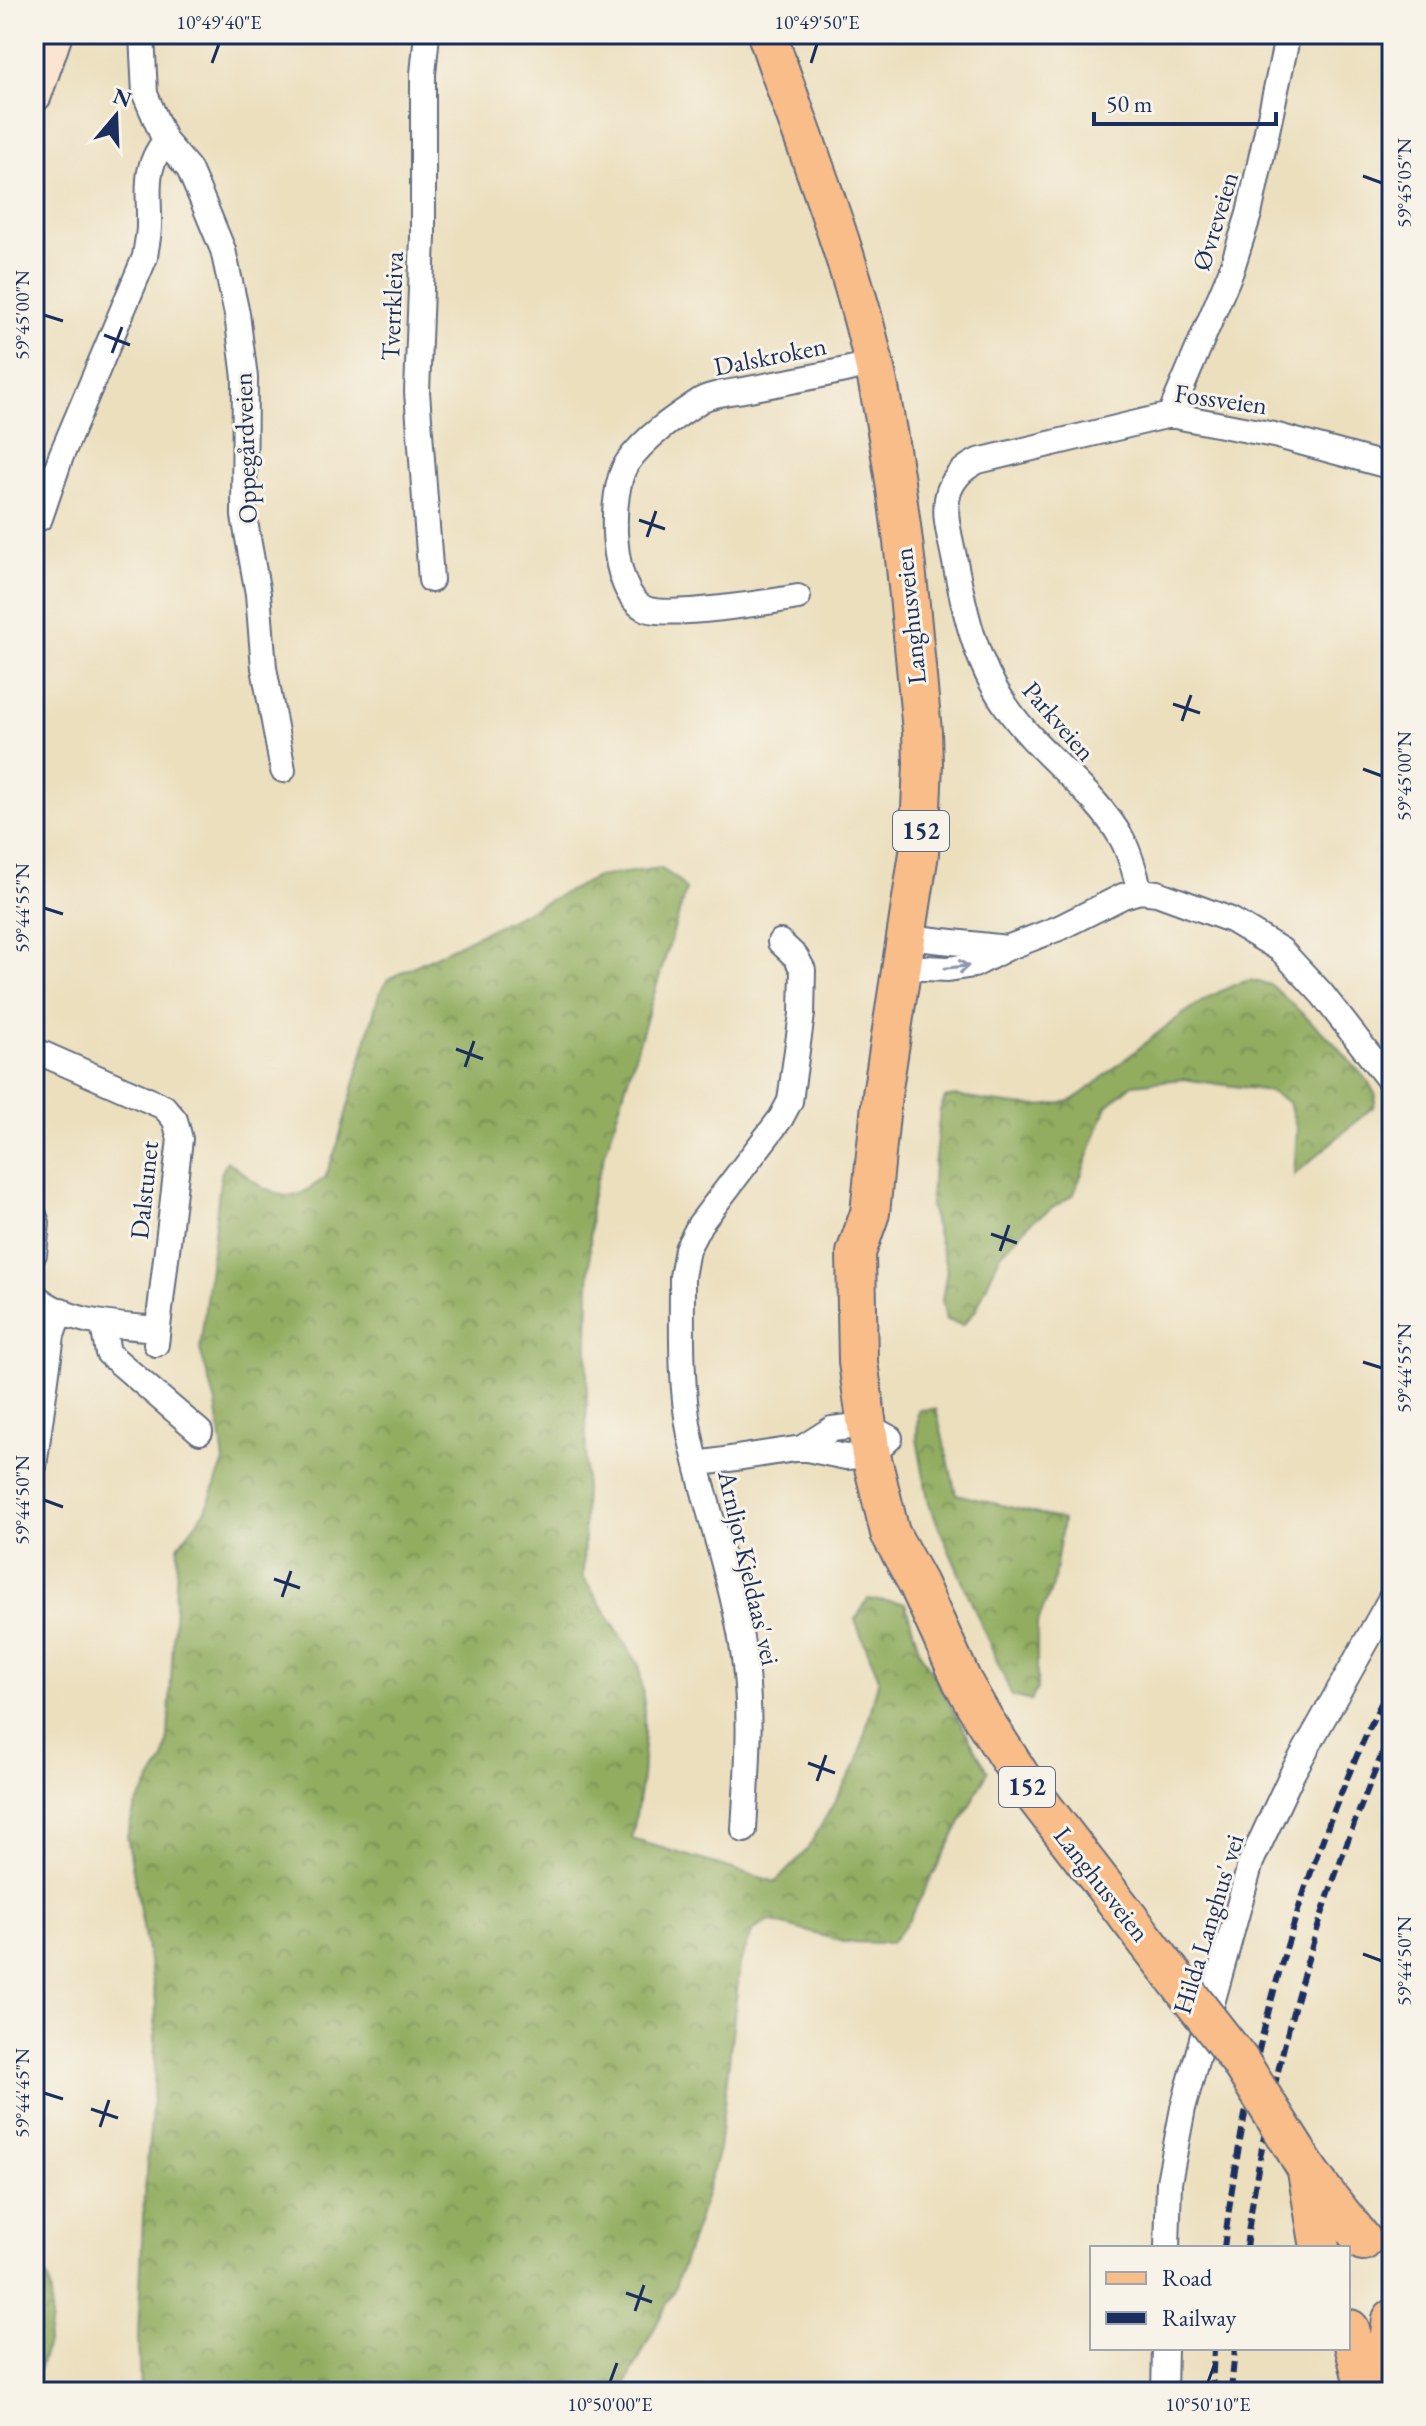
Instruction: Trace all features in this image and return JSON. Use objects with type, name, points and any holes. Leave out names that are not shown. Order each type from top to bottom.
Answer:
[{"type":"main road","points":[[34,95],[55,34]]},
{"type":"main road","name":"Langhusveien","points":[[767,34],[840,243],[874,363],[897,503],[922,732],[922,821],[878,1126],[870,1213],[856,1253],[858,1362],[875,1439],[911,1528],[918,1584],[962,1681],[1001,1747],[1049,1817],[1239,2060],[1307,2171],[1330,2196],[1364,2247]]},
{"type":"main road","name":"Langhusveien","points":[[1307,2171],[1320,2246]]},
{"type":"main road","points":[[1350,2329],[1373,2329],[1392,2319]]},
{"type":"main road","points":[[1382,2392],[1392,2319]]},
{"type":"main road","points":[[1350,2333],[1366,2392]]},
{"type":"street","name":"Oppegårdveien","points":[[142,34],[145,94],[165,141],[189,169],[204,204],[223,250],[237,314],[245,378],[244,516],[258,594],[264,668],[283,770]]},
{"type":"street","name":"Tverrkleiva","points":[[427,34],[423,74],[423,237],[417,392],[431,580]]},
{"type":"street","name":"Øvreveien","points":[[1170,415],[1231,271],[1245,228],[1288,34]]},
{"type":"street","points":[[40,518],[61,456],[145,257],[149,227],[148,182],[154,154],[165,141]]},
{"type":"street","name":"Dalskroken","points":[[798,597],[757,604],[663,611],[647,609],[636,602],[623,582],[617,547],[615,499],[618,487],[626,465],[648,438],[705,398],[874,363]]},
{"type":"street","name":"Fossveien","points":[[954,481],[963,469],[978,461],[1170,415],[1274,435],[1392,467]]},
{"type":"street","name":"Parkveien","points":[[954,481],[947,502],[949,530],[967,622],[991,682],[1028,735],[1114,827],[1129,855],[1140,891]]},
{"type":"street","points":[[905,952],[1007,948],[1059,928],[1123,896],[1140,891],[1157,893],[1248,928],[1281,950],[1322,994],[1392,1084]]},
{"type":"street","name":"Arnljot Kjeldaas' vei","points":[[744,1830],[749,1732],[745,1663],[697,1464],[686,1400],[682,1287],[684,1258],[690,1240],[781,1118],[790,1101],[802,1014],[803,970],[789,948],[780,942]]},
{"type":"street","name":"Dalstunet","points":[[34,1050],[164,1107],[175,1120],[180,1139],[157,1336],[103,1325],[61,1310],[34,1295]]},
{"type":"street","points":[[34,1215],[37,1223],[34,1254]]},
{"type":"street","points":[[34,1466],[52,1335],[61,1310]]},
{"type":"street","points":[[103,1325],[108,1353],[200,1432]]},
{"type":"street","name":"Arnljot Kjeldaas' vei","points":[[697,1464],[802,1448],[832,1429],[875,1439]]},
{"type":"street","name":"Hilda Langhus' vei","points":[[1167,2246],[1169,2182],[1183,2108],[1251,1862],[1293,1772],[1392,1596]]},
{"type":"street","points":[[1164,2392],[1165,2350]]},
{"type":"green space","points":[[660,868],[677,879],[686,890],[591,1199],[583,1577],[639,1665],[644,1704],[644,1741],[642,1778],[632,1839],[776,1882],[807,1850],[858,1761],[879,1678],[855,1620],[868,1599],[905,1603],[920,1652],[988,1771],[909,1920],[891,1943],[844,1942],[770,1921],[753,1930],[740,1964],[719,2149],[673,2292],[622,2392],[140,2392],[138,2337],[144,2195],[154,2087],[156,2001],[127,1836],[135,1807],[164,1760],[168,1737],[178,1546],[206,1510],[224,1461],[216,1403],[200,1350],[221,1174],[227,1161],[263,1188],[285,1196],[299,1195],[325,1178],[338,1143],[379,994],[388,979],[597,877]]},
{"type":"green space","points":[[1250,980],[1271,985],[1332,1041],[1368,1081],[1376,1096],[1374,1106],[1294,1175],[1297,1130],[1289,1103],[1269,1091],[1183,1079],[1133,1084],[1107,1106],[1074,1194],[1031,1222],[1000,1255],[976,1310],[963,1325],[946,1320],[942,1300],[947,1270],[930,1206],[940,1110],[945,1098],[955,1096],[1029,1106],[1073,1100],[1182,1015],[1228,988]]},
{"type":"green space","points":[[936,1409],[956,1494],[1063,1520],[1053,1585],[1037,1624],[1037,1689],[1031,1701],[1012,1696],[929,1504],[917,1439],[918,1410]]},
{"type":"green space","points":[[34,2274],[48,2278],[51,2319],[47,2345],[34,2384]]},
{"type":"railway","points":[[1224,2246],[1248,2102],[1284,1957],[1332,1816],[1392,1681]]},
{"type":"railway","points":[[1246,2246],[1268,2115],[1301,1984],[1342,1856],[1392,1731]]},
{"type":"railway","points":[[1212,2392],[1214,2350]]},
{"type":"railway","points":[[1231,2392],[1235,2350]]}]
